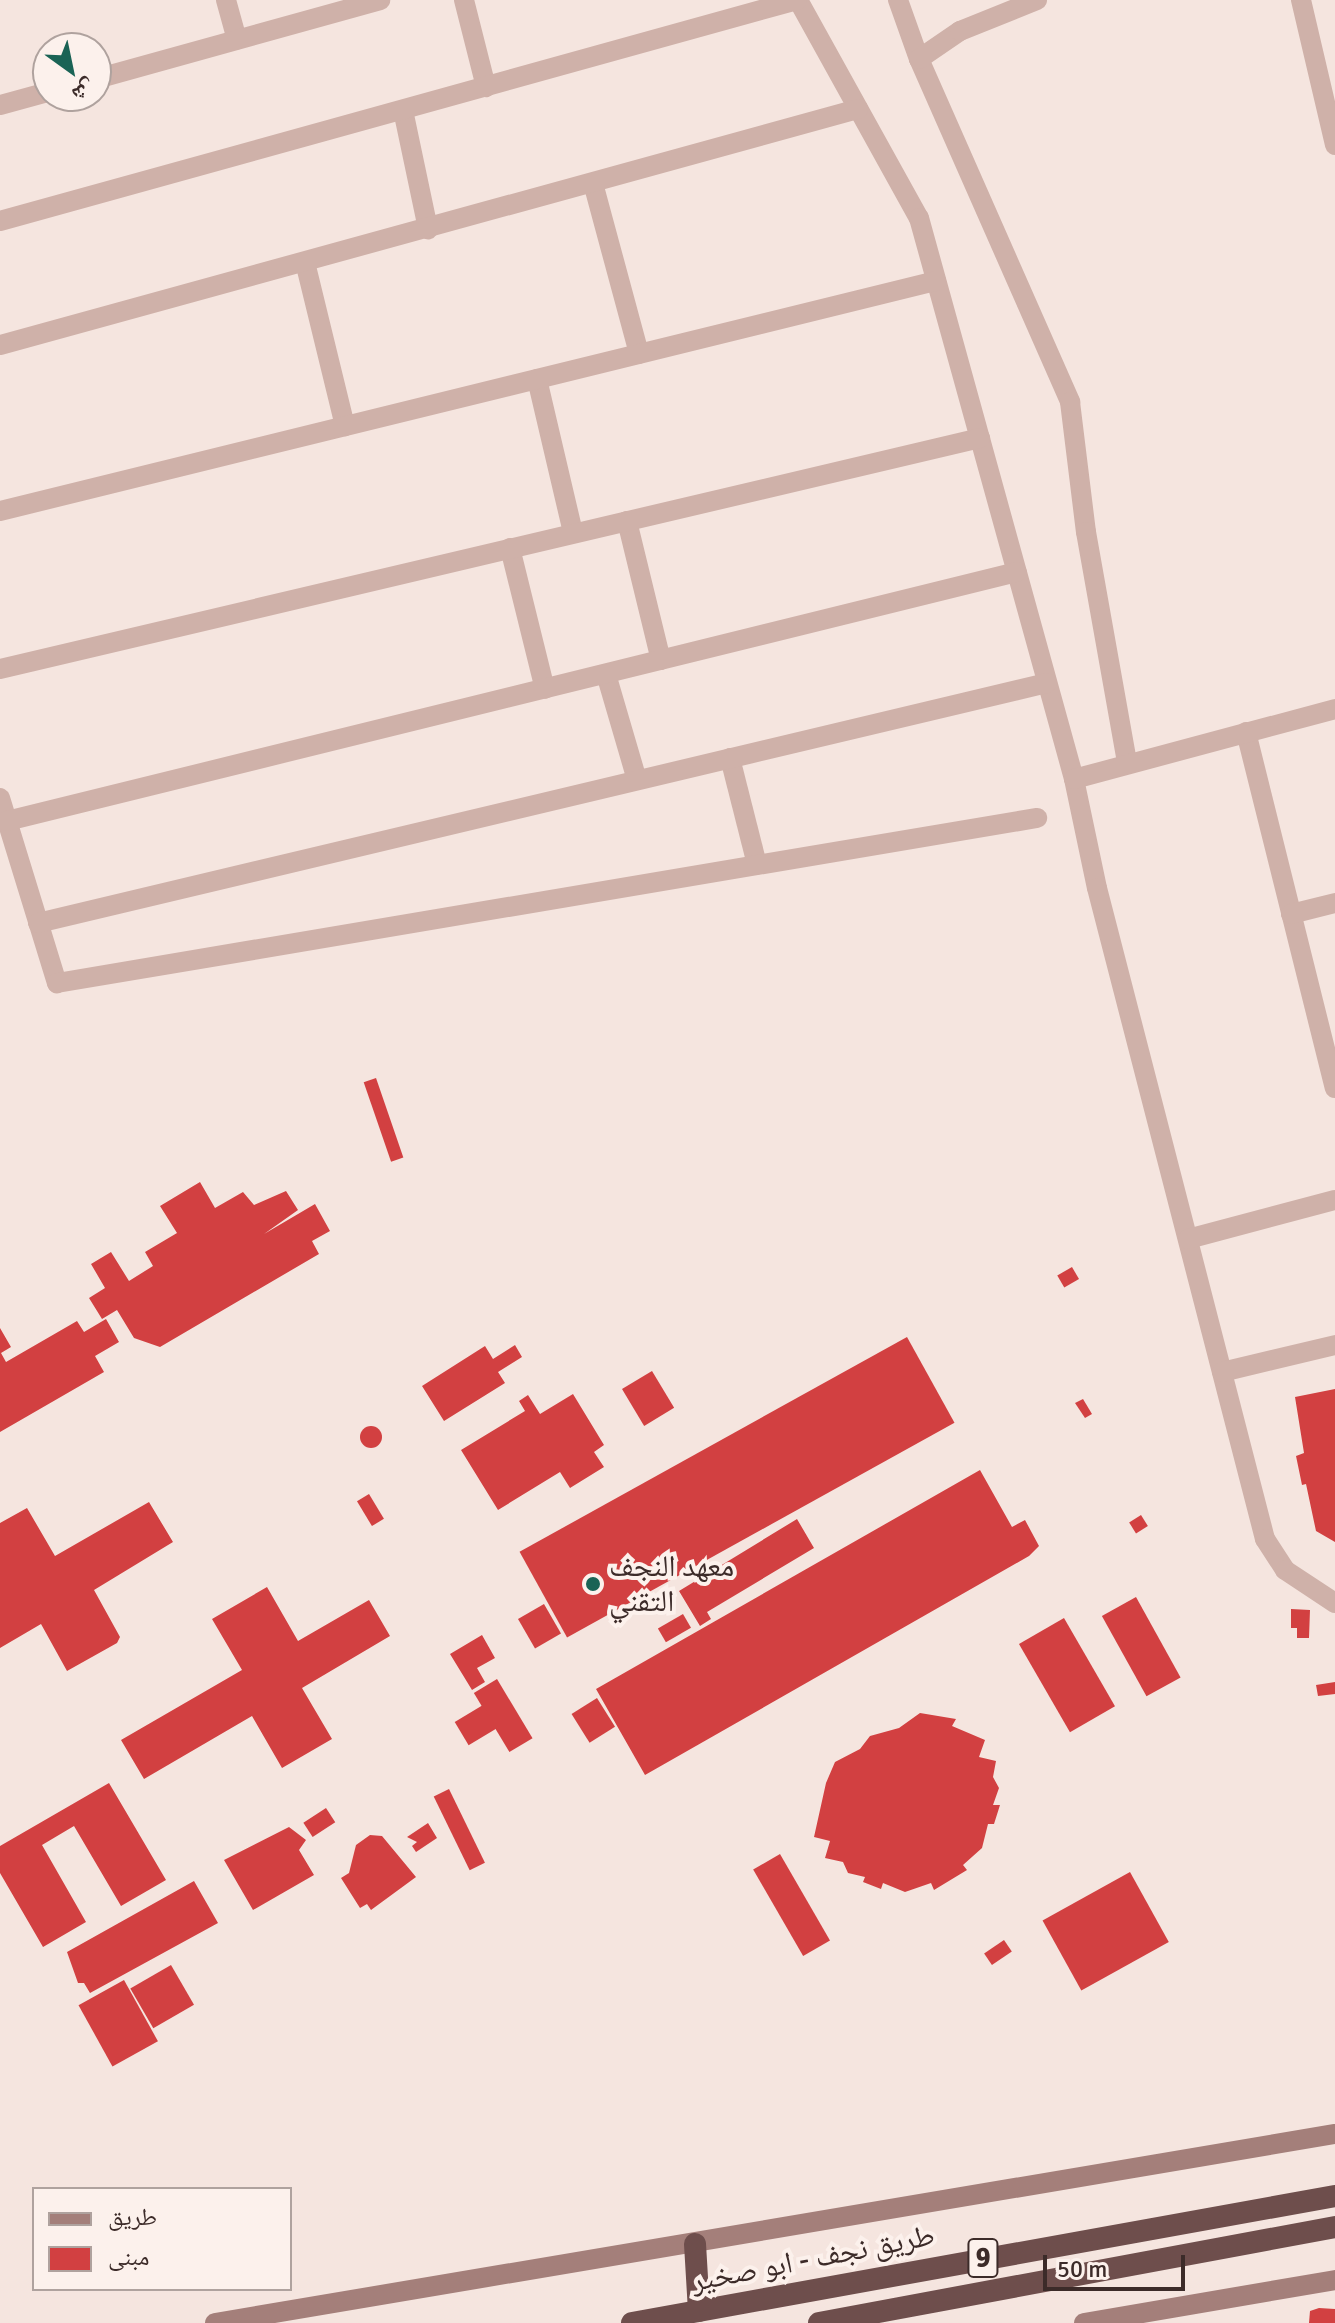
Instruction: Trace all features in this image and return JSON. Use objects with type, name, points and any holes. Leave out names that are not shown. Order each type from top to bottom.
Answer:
[{"type":"highway","name":"طريق نجف - ابو صخير","points":[[632,2323],[1335,2196]]},
{"type":"highway","name":"9","points":[[819,2323],[1335,2227]]},
{"type":"highway","points":[[695,2244],[699,2311]]},
{"type":"highway","points":[[1009,2254],[999,2260],[996,2271],[1010,2289]]},
{"type":"highway","points":[[950,2264],[965,2280],[953,2299]]},
{"type":"main road","points":[[215,2323],[1335,2134]]},
{"type":"main road","points":[[1084,2323],[1335,2280]]},
{"type":"street","points":[[226,0],[237,40]]},
{"type":"street","points":[[112,75],[379,0]]},
{"type":"street","points":[[464,0],[486,87]]},
{"type":"street","points":[[0,221],[798,0],[919,218],[1074,779],[1265,1539],[1285,1570],[1335,1603]]},
{"type":"street","points":[[898,0],[919,59],[1070,402],[1086,532],[1127,762]]},
{"type":"street","points":[[919,59],[960,31],[1037,0]]},
{"type":"street","points":[[1301,0],[1335,145]]},
{"type":"street","points":[[0,105],[32,96]]},
{"type":"street","points":[[0,345],[858,109]]},
{"type":"street","points":[[403,110],[428,229]]},
{"type":"street","points":[[593,183],[639,354]]},
{"type":"street","points":[[305,262],[345,426]]},
{"type":"street","points":[[0,511],[936,281]]},
{"type":"street","points":[[537,379],[573,533]]},
{"type":"street","points":[[0,669],[980,438]]},
{"type":"street","points":[[627,521],[661,660]]},
{"type":"street","points":[[510,548],[545,689]]},
{"type":"street","points":[[7,821],[1017,572]]},
{"type":"street","points":[[606,674],[637,780]]},
{"type":"street","points":[[38,923],[1047,683]]},
{"type":"street","points":[[1074,779],[1127,762],[1335,709]]},
{"type":"street","points":[[1246,732],[1335,1088]]},
{"type":"street","points":[[730,758],[757,865]]},
{"type":"street","points":[[0,798],[57,983],[1037,818]]},
{"type":"street","points":[[1291,914],[1335,903]]},
{"type":"street","points":[[1188,1239],[1335,1200]]},
{"type":"street","points":[[1222,1372],[1335,1345]]},
{"type":"building","points":[[376,1078],[403,1157],[391,1162],[364,1082]]},
{"type":"building","points":[[200,1182],[215,1208],[243,1192],[254,1205],[286,1191],[298,1210],[264,1234],[315,1204],[330,1231],[312,1241],[319,1254],[160,1347],[134,1338],[117,1310],[102,1319],[89,1298],[105,1288],[91,1264],[111,1252],[129,1281],[153,1266],[145,1252],[177,1233],[160,1206]]},
{"type":"building","points":[[1072,1267],[1079,1279],[1064,1288],[1057,1276]]},
{"type":"building","points":[[106,1319],[119,1342],[95,1356],[104,1372],[0,1432],[0,1328],[11,1347],[1,1353],[6,1362],[77,1321],[84,1332]]},
{"type":"building","points":[[907,1337],[955,1423],[567,1637],[520,1552]]},
{"type":"building","points":[[515,1345],[522,1357],[498,1372],[505,1383],[444,1421],[422,1386],[485,1346],[493,1359]]},
{"type":"building","points":[[652,1371],[674,1408],[644,1426],[622,1389]]},
{"type":"building","points":[[1335,1389],[1335,1542],[1316,1531],[1306,1484],[1302,1485],[1296,1456],[1304,1453],[1295,1397]]},
{"type":"building","points":[[573,1394],[604,1445],[594,1452],[604,1467],[570,1488],[560,1472],[498,1510],[461,1450],[525,1411],[519,1401],[528,1395],[540,1414]]},
{"type":"building","points":[[1083,1399],[1092,1414],[1085,1418],[1075,1403]]},
{"type":"building","points":[[367,1426],[375,1426],[382,1437],[375,1448],[367,1448],[360,1441],[360,1433]]},
{"type":"building","points":[[980,1470],[1012,1527],[1025,1520],[1039,1546],[1029,1556],[645,1775],[596,1689]]},
{"type":"building","points":[[369,1494],[384,1519],[372,1526],[357,1501]]},
{"type":"building","points":[[149,1502],[173,1542],[94,1590],[120,1637],[117,1643],[67,1671],[41,1624],[0,1648],[0,1523],[27,1508],[55,1556]]},
{"type":"building","points":[[1141,1515],[1148,1526],[1136,1533],[1129,1522]]},
{"type":"building","points":[[797,1519],[814,1548],[707,1612],[711,1619],[700,1626],[679,1591]]},
{"type":"building","points":[[267,1587],[298,1641],[369,1600],[390,1636],[302,1688],[332,1739],[282,1768],[252,1716],[144,1779],[121,1740],[242,1670],[212,1619]]},
{"type":"building","points":[[1136,1597],[1181,1677],[1146,1696],[1102,1616]]},
{"type":"building","points":[[544,1604],[561,1633],[535,1648],[518,1619]]},
{"type":"building","points":[[1291,1609],[1310,1610],[1309,1638],[1297,1638],[1297,1628],[1291,1628]]},
{"type":"building","points":[[683,1614],[691,1628],[666,1642],[658,1628]]},
{"type":"building","points":[[1064,1618],[1115,1706],[1070,1732],[1019,1644]]},
{"type":"building","points":[[482,1635],[495,1658],[477,1668],[485,1682],[472,1690],[450,1654]]},
{"type":"building","points":[[497,1679],[533,1738],[509,1752],[474,1693]]},
{"type":"building","points":[[1335,1682],[1335,1694],[1318,1696],[1316,1685]]},
{"type":"building","points":[[597,1698],[615,1727],[590,1743],[572,1714]]},
{"type":"building","points":[[483,1705],[497,1728],[469,1745],[455,1722]]},
{"type":"building","points":[[920,1713],[956,1719],[952,1726],[985,1740],[979,1757],[996,1761],[993,1777],[999,1788],[993,1805],[1000,1805],[994,1824],[988,1824],[982,1848],[963,1865],[967,1870],[934,1890],[931,1883],[905,1892],[883,1883],[881,1889],[863,1882],[865,1877],[848,1873],[843,1862],[825,1858],[830,1841],[814,1837],[826,1783],[835,1762],[860,1749],[870,1736],[899,1728]]},
{"type":"building","points":[[109,1783],[166,1880],[121,1906],[74,1826],[42,1845],[86,1922],[43,1947],[0,1873],[0,1846]]},
{"type":"building","points":[[449,1789],[485,1863],[470,1870],[434,1796]]},
{"type":"building","points":[[326,1808],[335,1822],[313,1837],[303,1823]]},
{"type":"building","points":[[428,1823],[437,1838],[416,1852],[412,1846],[417,1842],[407,1837]]},
{"type":"building","points":[[289,1827],[306,1840],[299,1850],[314,1875],[253,1910],[224,1860]]},
{"type":"building","points":[[370,1835],[382,1836],[416,1877],[371,1910],[367,1904],[360,1908],[341,1878],[349,1873],[356,1845]]},
{"type":"building","points":[[780,1854],[830,1941],[803,1956],[753,1870]]},
{"type":"building","points":[[1130,1872],[1169,1942],[1081,1990],[1043,1920]]},
{"type":"building","points":[[194,1881],[218,1923],[90,1993],[84,1983],[78,1983],[67,1952]]},
{"type":"building","points":[[1004,1940],[1012,1952],[992,1965],[984,1953]]},
{"type":"building","points":[[171,1965],[194,2005],[153,2028],[130,1988]]},
{"type":"building","points":[[124,1980],[158,2041],[112,2066],[79,2005]]},
{"type":"building","points":[[1335,2309],[1335,2323],[1309,2323],[1310,2311]]},
{"type":"place","name":"معهد النجف التقني","points":[[593,1584]]}]
